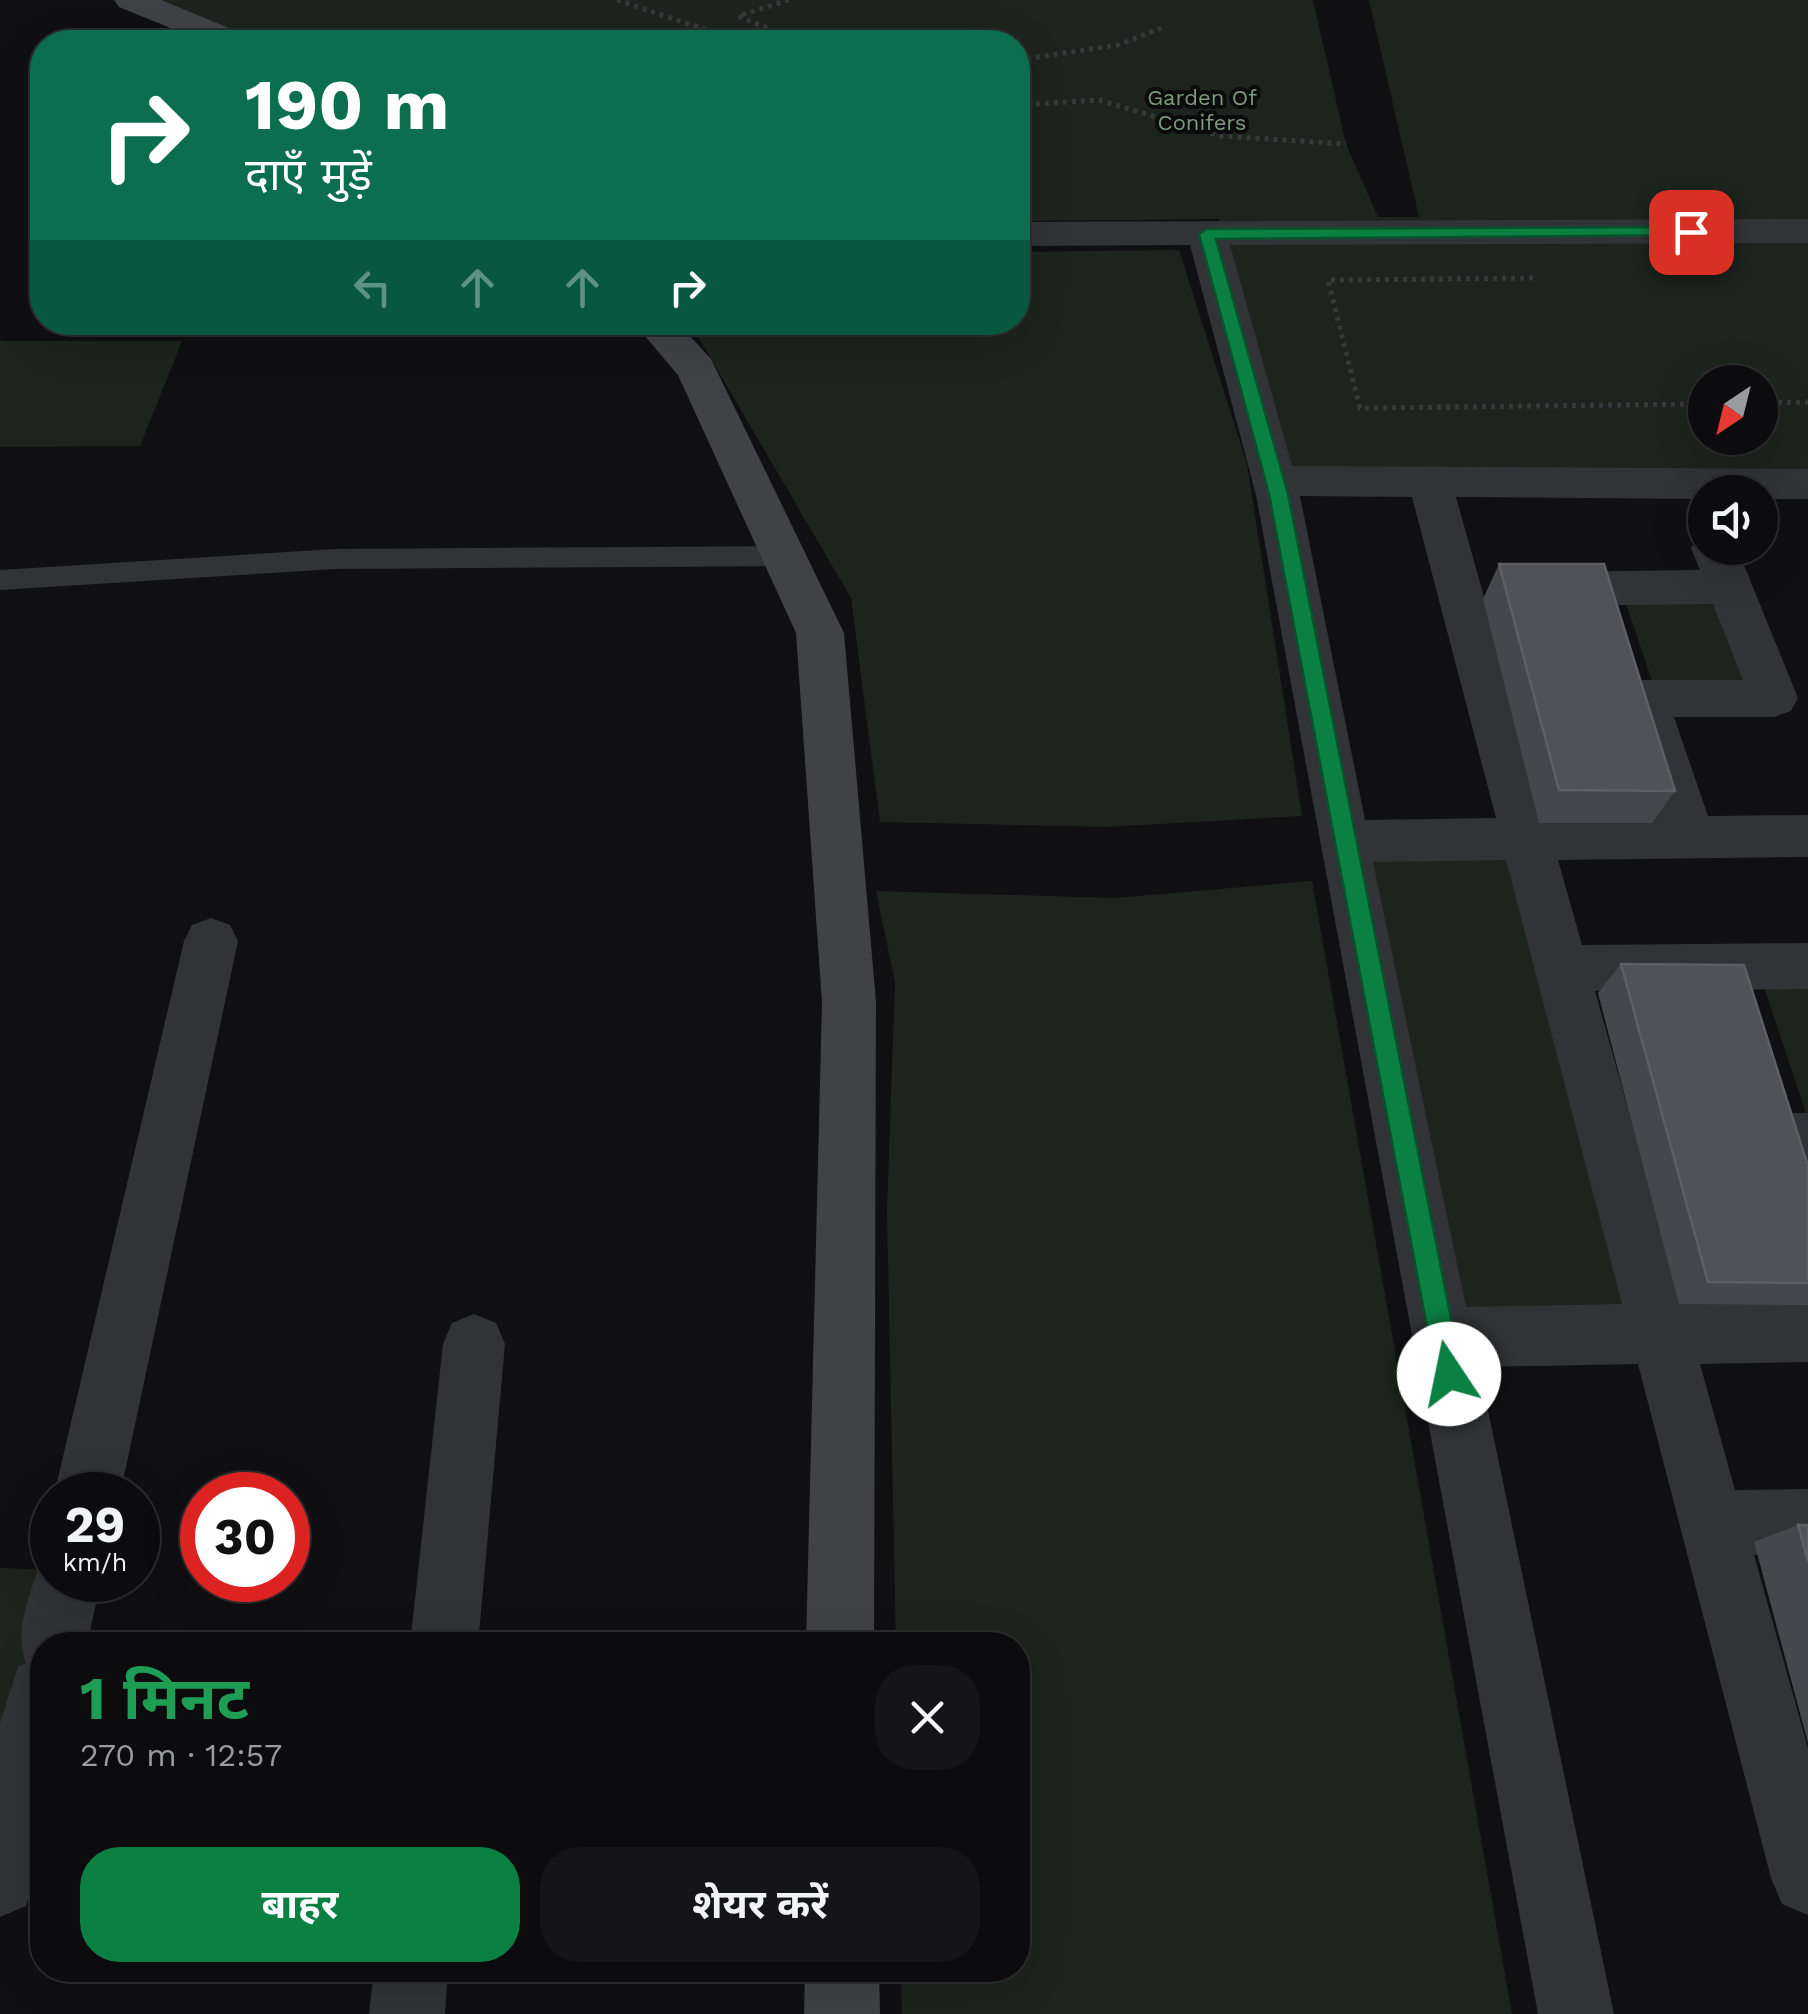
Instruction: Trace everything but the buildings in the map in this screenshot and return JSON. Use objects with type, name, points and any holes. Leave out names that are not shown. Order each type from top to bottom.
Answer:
[{"type":"street","points":[[132,0],[205,30]]},
{"type":"street","points":[[1030,234],[1808,231]]},
{"type":"street","points":[[1207,234],[1275,481],[1576,2014]]},
{"type":"street","points":[[665,335],[696,369],[820,634],[850,1002],[840,1632]]},
{"type":"street","points":[[1275,481],[1688,482]]},
{"type":"street","points":[[1430,482],[1808,1878]]},
{"type":"street","points":[[1778,484],[1808,484]]},
{"type":"street","points":[[1625,644],[1722,567],[1791,698]]},
{"type":"street","points":[[1458,590],[1791,698]]},
{"type":"street","points":[[1625,644],[1690,837]]},
{"type":"street","points":[[1343,841],[1808,836]]},
{"type":"street","points":[[92,1472],[211,941]]},
{"type":"street","points":[[1562,968],[1808,966]]},
{"type":"street","points":[[1736,967],[1753,1018]]},
{"type":"street","points":[[1441,1336],[1808,1332]]},
{"type":"street","points":[[445,1632],[474,1344]]},
{"type":"street","points":[[1712,1523],[1808,1522]]},
{"type":"street","points":[[56,1632],[63,1602]]},
{"type":"street","points":[[0,1880],[30,1745]]},
{"type":"street","points":[[406,2014],[410,1982]]},
{"type":"street","points":[[842,1982],[842,2014]]},
{"type":"lane","points":[[0,580],[335,558],[786,556]]},
{"type":"path","points":[[618,0],[708,30]]},
{"type":"path","points":[[771,30],[738,16],[790,0]]},
{"type":"path","points":[[1030,58],[1118,45],[1161,28]]},
{"type":"path","points":[[1030,104],[1098,100],[1220,136],[1346,144]]},
{"type":"path","points":[[1548,278],[1328,280],[1360,408],[1688,404]]},
{"type":"path","points":[[1778,403],[1808,402]]},
{"type":"green space","name":"Garden Of Conifers","points":[[134,0],[1313,0],[1346,144],[1378,217],[1419,217],[1369,0],[1808,0],[1808,470],[1270,475],[1219,219],[1030,221],[1030,30],[220,30]]},
{"type":"green space","points":[[1179,250],[1247,464],[1302,816],[1105,827],[880,822],[851,598],[697,335],[1030,335],[1030,252]]},
{"type":"green space","points":[[0,341],[182,341],[140,446],[0,447]]},
{"type":"green space","points":[[1718,598],[1752,688],[1654,687],[1625,601]]},
{"type":"green space","points":[[1526,839],[1661,1334],[1441,1337],[1343,841]]},
{"type":"green space","points":[[1312,881],[1512,2014],[902,2014],[901,1982],[1030,1982],[1030,1632],[896,1632],[887,1211],[895,982],[876,891],[1115,898]]},
{"type":"green space","points":[[1808,982],[1808,1119],[1763,984]]},
{"type":"green space","points":[[0,1568],[30,1569],[30,1602],[54,1602],[46,1632],[30,1632],[30,1692],[0,1804]]},
{"type":"route","points":[[1449,1374],[1278,494],[1207,234],[1691,232]]}]
